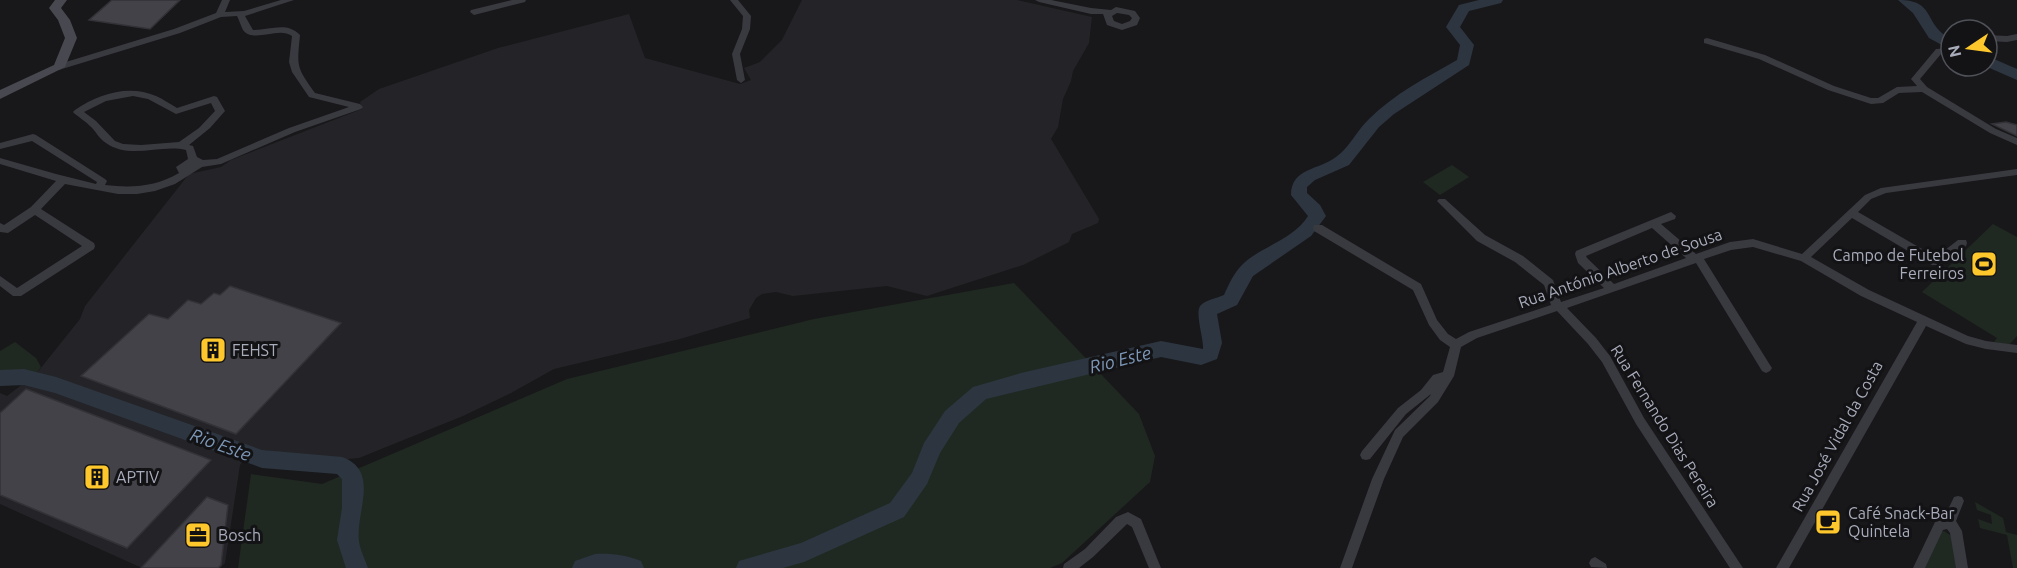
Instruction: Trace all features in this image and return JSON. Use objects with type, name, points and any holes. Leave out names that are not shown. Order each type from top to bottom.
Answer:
[{"type":"street","points":[[58,67],[71,38],[64,20],[55,8],[61,0]]},
{"type":"street","points":[[220,15],[226,0]]},
{"type":"street","points":[[0,95],[58,67],[177,31],[220,15],[240,14],[290,0]]},
{"type":"street","points":[[474,12],[522,0]]},
{"type":"street","points":[[734,0],[747,16],[746,29],[736,54],[741,80]]},
{"type":"street","points":[[1039,0],[1109,16]]},
{"type":"street","points":[[0,161],[99,188],[153,189],[168,184],[188,172],[182,171],[181,166],[196,162],[218,162],[292,130],[358,107],[312,95],[296,72],[293,62],[296,35],[283,28],[251,32],[247,29],[240,14]]},
{"type":"street","points":[[1999,39],[2017,37]]},
{"type":"street","points":[[1707,41],[1762,57],[1831,88],[1870,101],[1880,101],[1897,90],[1924,89]]},
{"type":"street","points":[[1939,51],[1930,58],[1923,71],[1915,79],[1924,89],[1993,131],[2017,142]]},
{"type":"street","points":[[182,145],[207,128],[220,111],[214,99],[176,111],[139,93],[100,100],[78,112],[94,124],[113,144],[146,149],[182,145],[190,148],[196,162]]},
{"type":"street","points":[[0,146],[33,137],[102,181],[99,188]]},
{"type":"street","points":[[1801,257],[1868,197],[1884,190],[2015,176]]},
{"type":"street","points":[[0,227],[4,230],[35,210],[64,179]]},
{"type":"street","name":"Rua Fernando Dias Pereira","points":[[1442,201],[1481,238],[1519,259],[1549,283],[1558,306],[1593,341],[1606,359],[1641,421],[1737,568]]},
{"type":"street","points":[[0,280],[17,293],[90,246],[35,210]]},
{"type":"street","points":[[1852,213],[1936,262],[1962,243]]},
{"type":"street","points":[[1612,289],[1582,260],[1580,254],[1671,216]]},
{"type":"street","points":[[1653,223],[1696,258],[1766,368]]},
{"type":"street","points":[[1318,228],[1417,287],[1433,322],[1444,337],[1456,345],[1448,376],[1434,399],[1399,434],[1378,479],[1346,568]]},
{"type":"street","name":"Rua António Alberto de Sousa","points":[[1456,345],[1473,335],[1612,289],[1730,246],[1753,243],[1801,257],[1865,293],[1966,340],[2017,349]]},
{"type":"street","name":"Rua José Vidal da Costa","points":[[1782,568],[1923,321]]},
{"type":"street","points":[[1366,455],[1402,411],[1425,393],[1437,378],[1448,376]]},
{"type":"street","points":[[1919,568],[1939,526],[1949,522],[1958,501]]},
{"type":"street","points":[[1069,568],[1089,553],[1120,521],[1128,518],[1137,523],[1155,568]]},
{"type":"street","points":[[1949,522],[1956,531],[1962,568]]},
{"type":"shaded area","points":[[802,0],[1017,0],[1092,17],[1089,43],[1073,71],[1063,99],[1058,127],[1051,139],[1099,219],[1098,223],[1072,234],[1069,242],[1023,265],[927,296],[887,286],[793,296],[776,292],[762,294],[756,298],[749,310],[750,318],[680,339],[554,369],[463,416],[359,458],[337,460],[254,449],[240,465],[225,563],[220,568],[142,568],[0,504],[0,393],[7,396],[36,374],[80,319],[85,306],[189,174],[221,167],[231,160],[362,109],[360,102],[379,89],[498,48],[629,14],[645,58],[740,84],[751,80],[744,68],[760,62],[782,40]]},
{"type":"shaded area","points":[[1452,165],[1469,177],[1440,195],[1423,182]]},
{"type":"shaded area","name":"Campo de Futebol Ferreiros","points":[[1993,224],[2017,237],[2017,336],[2008,346],[1994,342],[1997,338],[1922,292]]},
{"type":"shaded area","points":[[1014,283],[1139,414],[1155,456],[1150,482],[1062,563],[1050,568],[238,568],[251,474],[322,484],[567,379],[814,319]]},
{"type":"shaded area","points":[[15,342],[36,358],[41,367],[36,374],[25,371],[0,375],[0,351]]},
{"type":"shaded area","points":[[1975,502],[2003,518],[2006,532],[2017,535],[2017,568],[2013,568],[2007,535],[1980,528],[1978,519],[1992,524],[1991,515],[1977,510]]},
{"type":"shaded area","points":[[1944,531],[1953,537],[1958,568],[1924,568],[1941,532]]},
{"type":"building","points":[[112,0],[180,0],[150,29],[89,20]]},
{"type":"building","points":[[2006,122],[2017,125],[2017,136],[1992,124]]},
{"type":"building","name":"FEHST","points":[[230,286],[341,323],[236,434],[81,376],[149,314],[168,319],[188,300],[201,304],[214,293],[220,295]]},
{"type":"building","name":"APTIV","points":[[26,389],[211,460],[127,548],[0,495],[0,413]]},
{"type":"building","name":"Bosch","points":[[207,497],[228,505],[221,565],[218,568],[141,568]]},
{"type":"waterway","name":"Rio Este","points":[[747,568],[804,552],[897,510],[920,478],[931,449],[952,417],[980,393],[1021,381],[1161,349],[1201,357],[1210,354],[1213,338],[1207,310],[1231,300],[1239,283],[1250,268],[1296,239],[1317,216],[1314,209],[1299,195],[1299,185],[1309,176],[1343,161],[1369,128],[1389,110],[1420,88],[1464,62],[1467,45],[1453,27],[1464,8],[1496,0]]},
{"type":"waterway","name":"Rio Este","points":[[1905,0],[1918,10],[1930,30],[1939,38]]},
{"type":"waterway","name":"Rio Este","points":[[1999,67],[2017,75]]},
{"type":"waterway","name":"Rio Este","points":[[0,378],[24,377],[56,385],[262,459],[342,466],[352,475],[353,508],[348,540],[357,568]]},
{"type":"waterway","name":"Rio Este","points":[[583,568],[602,564],[633,568]]},
{"type":"place","name":"Campo de Futebol Ferreiros","points":[[1984,264]]},
{"type":"place","name":"FEHST","points":[[213,350]]},
{"type":"place","name":"APTIV","points":[[97,477]]},
{"type":"place","name":"Café Snack-Bar Quintela","points":[[1828,522]]},
{"type":"place","name":"Bosch","points":[[198,535]]}]
